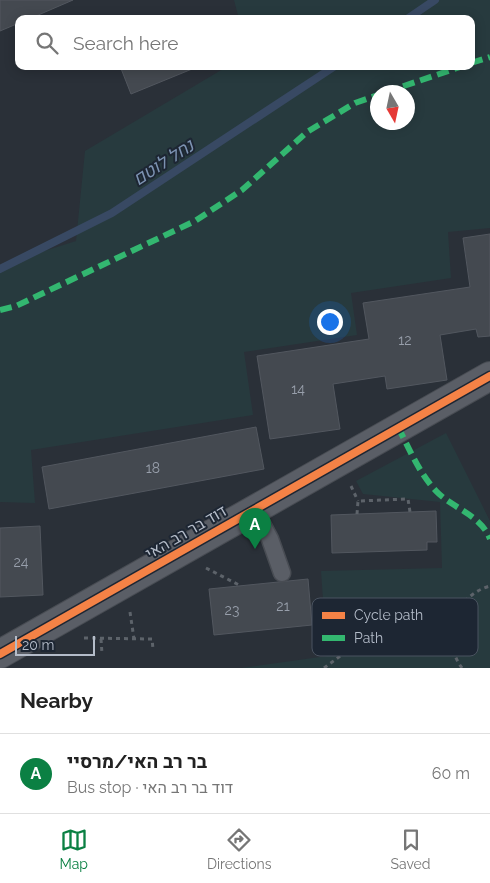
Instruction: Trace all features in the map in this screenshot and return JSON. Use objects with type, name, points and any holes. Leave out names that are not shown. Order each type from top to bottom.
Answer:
[{"type":"street","name":"דוד בר רב האי","points":[[0,654],[490,376]]},
{"type":"lane","points":[[254,509],[270,538],[282,573]]},
{"type":"path","points":[[352,489],[358,501],[357,514]]},
{"type":"path","points":[[358,501],[408,499],[410,512]]},
{"type":"path","points":[[192,545],[205,568],[241,586]]},
{"type":"path","points":[[469,598],[490,586]]},
{"type":"path","points":[[130,610],[134,639]]},
{"type":"path","points":[[70,614],[83,638],[152,639],[153,649]]},
{"type":"path","points":[[100,639],[102,654]]},
{"type":"path","points":[[324,668],[340,656]]},
{"type":"path","points":[[455,656],[462,668]]},
{"type":"green space","points":[[234,0],[490,0],[490,228],[448,232],[451,278],[351,293],[357,335],[244,352],[253,415],[31,450],[35,503],[0,502],[0,265],[76,241],[85,151],[221,70],[475,70],[475,15],[238,15]]},
{"type":"green space","points":[[446,433],[490,521],[490,668],[241,668],[327,656],[478,656],[478,598],[323,598],[321,571],[442,568],[440,502],[363,494],[356,481]]},
{"type":"building","points":[[0,0],[73,0],[38,15],[15,15],[15,25],[0,31]]},
{"type":"building","points":[[122,70],[190,70],[131,94]]},
{"type":"building","points":[[490,234],[490,336],[478,337],[476,329],[440,335],[447,380],[387,389],[385,376],[333,384],[340,429],[270,439],[257,356],[369,339],[363,303],[470,287],[463,238]]},
{"type":"building","points":[[256,427],[264,469],[49,509],[42,467]]},
{"type":"building","points":[[436,511],[437,542],[427,542],[427,550],[332,553],[331,515]]},
{"type":"building","points":[[40,526],[43,595],[0,597],[0,528]]},
{"type":"building","points":[[308,579],[312,625],[214,635],[209,589]]},
{"type":"waterway","name":"נחל לוטם","points":[[413,15],[435,0]]},
{"type":"waterway","name":"נחל לוטם","points":[[0,269],[112,213],[329,70]]},
{"type":"marked path","points":[[475,62],[490,57]]},
{"type":"marked path","points":[[407,85],[451,70]]},
{"type":"marked path","points":[[0,310],[16,306],[195,221],[242,190],[307,132],[355,103],[370,98]]},
{"type":"marked path","points":[[398,427],[430,484],[443,497],[480,524],[490,539]]},
{"type":"cycle path","points":[[0,654],[490,376]]},
{"type":"place","name":"בר רב האי/מרסיי","points":[[255,549]]}]
